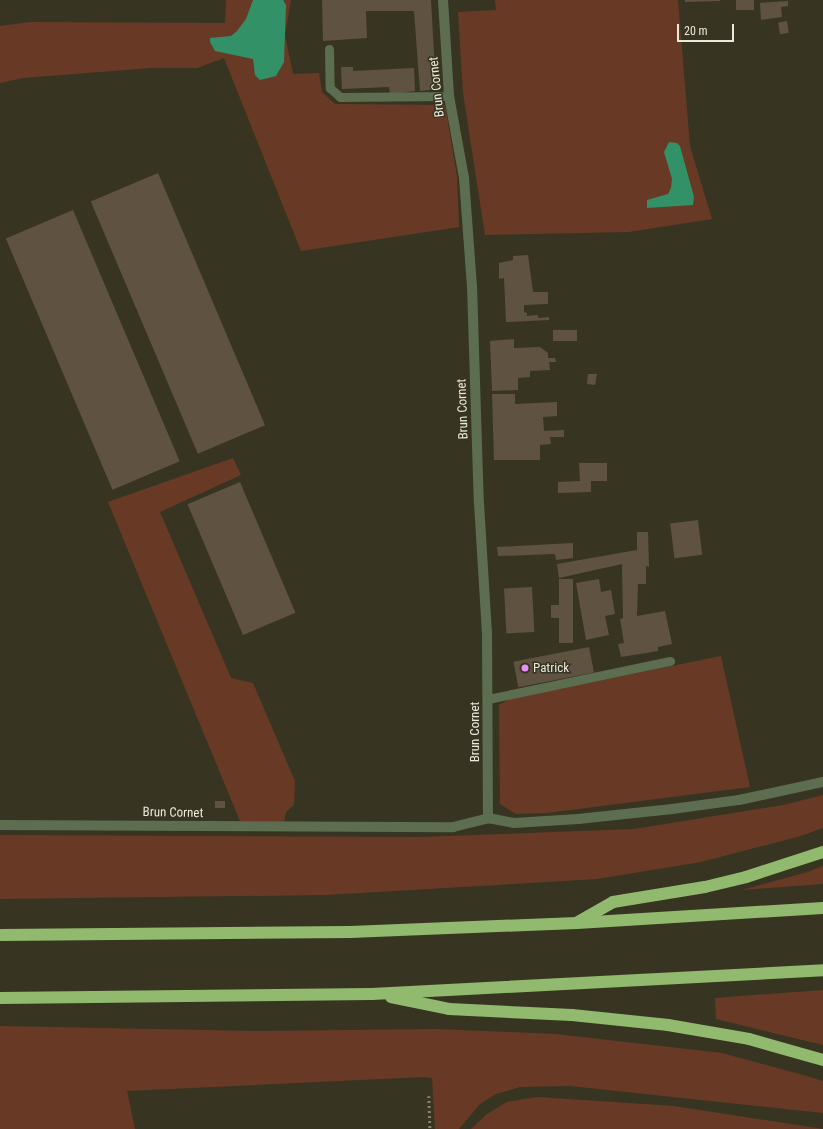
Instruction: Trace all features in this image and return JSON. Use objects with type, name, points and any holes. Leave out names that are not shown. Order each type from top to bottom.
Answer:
[{"type":"highway","points":[[577,923],[613,902],[719,884],[823,852]]},
{"type":"highway","points":[[0,935],[350,932],[577,923],[823,908]]},
{"type":"highway","points":[[0,998],[372,994],[823,970]]},
{"type":"highway","points":[[372,994],[449,1009],[572,1014],[668,1025],[749,1039],[823,1060]]},
{"type":"street","name":"Brun Cornet","points":[[443,0],[450,96],[464,178],[469,231],[479,503],[487,632],[488,818]]},
{"type":"street","name":"Brun Cornet","points":[[0,825],[453,828],[488,818],[514,823],[578,819],[672,809],[740,800],[823,782]]},
{"type":"lane","points":[[329,49],[330,88],[340,97],[450,96]]},
{"type":"lane","points":[[488,699],[670,661]]},
{"type":"path","points":[[429,1096],[430,1129]]},
{"type":"shaded area","points":[[226,0],[291,0],[285,35],[293,74],[319,73],[322,92],[335,104],[445,105],[457,176],[459,227],[301,251],[224,58],[197,68],[151,68],[23,78],[0,83],[0,26],[30,22],[225,23]]},
{"type":"shaded area","points":[[253,0],[283,0],[286,5],[284,62],[276,76],[260,80],[255,75],[253,59],[215,51],[210,42],[210,38],[231,36],[237,31],[246,19]]},
{"type":"shaded area","points":[[495,0],[678,0],[690,146],[712,219],[629,232],[485,235],[463,93],[458,12],[496,10]]},
{"type":"shaded area","points":[[669,142],[677,143],[680,146],[694,197],[693,205],[647,208],[647,200],[668,194],[671,188],[672,179],[664,152]]},
{"type":"shaded area","points":[[233,458],[241,475],[160,512],[231,678],[253,683],[295,781],[294,805],[286,812],[284,822],[240,821],[108,502]]},
{"type":"shaded area","points":[[721,656],[750,787],[547,813],[516,814],[500,804],[499,705],[510,699]]},
{"type":"shaded area","points":[[823,795],[823,828],[801,836],[701,862],[597,879],[326,895],[0,899],[0,835],[421,837],[634,829],[783,805]]},
{"type":"shaded area","points":[[823,866],[823,884],[742,890],[808,872]]},
{"type":"shaded area","points":[[823,990],[823,1045],[716,1019],[715,998]]},
{"type":"shaded area","points":[[0,1026],[262,1031],[435,1029],[556,1034],[722,1053],[803,1075],[823,1081],[823,1113],[570,1086],[520,1087],[496,1094],[480,1104],[459,1129],[435,1129],[432,1078],[423,1077],[127,1091],[135,1129],[0,1129]]},
{"type":"shaded area","points":[[537,1097],[674,1106],[823,1129],[471,1129],[487,1114],[507,1102]]},
{"type":"building","points":[[322,0],[431,0],[434,54],[439,89],[420,91],[414,11],[366,11],[367,38],[323,41]]},
{"type":"building","points":[[685,0],[720,0],[720,1],[685,2]]},
{"type":"building","points":[[736,0],[754,0],[754,10],[736,10]]},
{"type":"building","points":[[788,1],[788,6],[781,7],[782,17],[761,20],[760,3]]},
{"type":"building","points":[[787,21],[789,33],[780,34],[778,22]]},
{"type":"building","points":[[341,67],[353,67],[353,71],[414,68],[415,91],[390,94],[389,87],[342,89]]},
{"type":"building","points":[[158,173],[265,425],[198,454],[91,202]]},
{"type":"building","points":[[73,210],[180,461],[112,490],[6,239]]},
{"type":"building","points":[[528,255],[533,292],[548,292],[548,304],[524,305],[524,312],[527,313],[527,316],[538,315],[538,318],[549,317],[549,320],[506,322],[504,278],[499,279],[499,263],[513,260],[513,256]]},
{"type":"building","points":[[553,330],[577,330],[577,341],[553,341]]},
{"type":"building","points":[[514,339],[514,348],[540,347],[548,353],[548,358],[555,358],[556,362],[549,362],[550,370],[530,371],[530,377],[518,378],[518,390],[492,391],[490,341]]},
{"type":"building","points":[[588,374],[597,374],[595,385],[587,384]]},
{"type":"building","points":[[492,394],[515,394],[515,404],[557,402],[557,416],[543,417],[544,431],[564,430],[564,437],[550,437],[551,444],[540,445],[540,460],[494,460]]},
{"type":"building","points":[[579,463],[607,463],[607,481],[591,481],[591,492],[558,493],[558,482],[580,481]]},
{"type":"building","points":[[240,482],[295,613],[243,635],[188,504]]},
{"type":"building","points":[[698,520],[702,555],[674,558],[670,523]]},
{"type":"building","points":[[637,532],[648,532],[649,567],[646,566],[646,584],[638,584],[637,616],[665,611],[672,644],[658,647],[658,651],[621,657],[618,644],[624,643],[620,619],[623,618],[622,564],[559,578],[557,564],[637,550]]},
{"type":"building","points":[[573,543],[573,558],[556,560],[555,554],[498,556],[497,547]]},
{"type":"building","points":[[559,579],[573,579],[573,643],[559,643]]},
{"type":"building","points":[[599,579],[601,592],[611,590],[615,614],[605,616],[609,635],[586,640],[576,583]]},
{"type":"building","points":[[532,587],[534,632],[506,633],[504,588]]},
{"type":"building","points":[[551,605],[559,605],[559,618],[551,618]]},
{"type":"building","points":[[589,647],[594,673],[518,687],[513,662]]},
{"type":"building","points":[[215,801],[225,801],[225,808],[215,808]]},
{"type":"place","name":"Patrick","points":[[525,668]]}]
